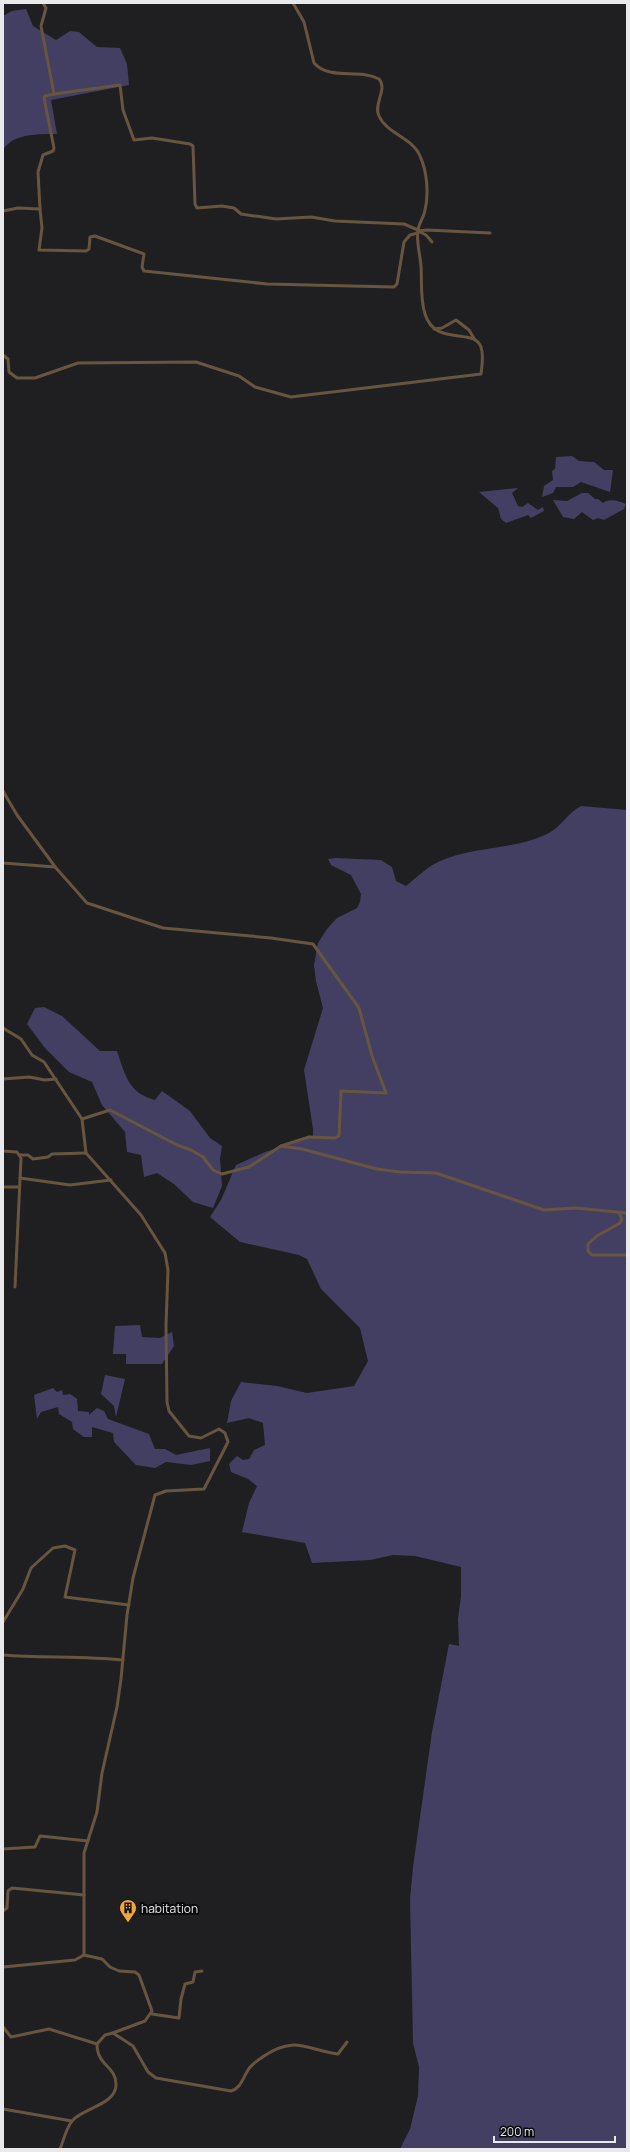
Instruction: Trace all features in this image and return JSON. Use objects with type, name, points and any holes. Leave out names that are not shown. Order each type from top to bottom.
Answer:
[{"type":"street","points":[[43,3],[46,8],[41,26],[54,94]]},
{"type":"street","points":[[293,3],[304,22],[312,60],[317,67],[328,72],[369,75],[381,82],[382,88],[377,106],[378,115],[389,128],[419,153],[424,167],[427,202],[418,231],[423,304],[427,320],[434,329],[441,334],[475,340]]},
{"type":"street","points":[[432,242],[426,235],[418,231],[404,224],[335,221],[311,217],[276,219],[241,214],[234,208],[222,206],[197,208],[195,204],[194,146],[190,144],[154,139],[134,140],[123,110],[120,85],[54,94],[45,96],[44,98],[54,148],[52,151],[43,155],[38,169],[42,228],[38,249],[40,250],[88,251],[90,237],[95,236],[144,254],[142,267],[144,271],[267,284],[394,287],[397,284],[404,242],[418,231],[427,230],[490,233]]},
{"type":"street","points":[[3,211],[18,208],[40,209]]},
{"type":"street","points":[[3,355],[8,359],[9,372],[17,378],[41,377],[64,366],[87,362],[196,362],[239,376],[255,387],[291,398],[481,374],[481,346],[468,330],[456,320],[442,328],[434,329]]},
{"type":"street","points":[[3,791],[17,815],[56,867],[87,903],[163,928],[271,938],[313,944],[359,1008],[372,1056],[386,1093],[340,1091],[339,1136],[335,1138],[309,1137],[281,1146],[249,1167],[222,1174],[213,1170],[203,1157],[191,1150],[110,1110],[82,1119]]},
{"type":"street","points":[[3,863],[56,867]]},
{"type":"street","points":[[3,1028],[21,1039],[32,1055],[44,1062],[82,1119],[86,1153],[112,1180],[141,1215],[167,1256],[166,1360],[169,1411],[189,1436],[201,1438],[219,1429],[225,1433],[228,1442],[204,1489],[166,1491],[155,1495],[133,1578],[128,1605],[123,1660],[110,1743],[102,1773],[97,1812],[84,1853],[84,1955]]},
{"type":"street","points":[[3,1079],[28,1077],[45,1080],[56,1079]]},
{"type":"street","points":[[281,1146],[302,1149],[377,1169],[400,1172],[436,1173],[544,1210],[576,1208],[627,1213]]},
{"type":"street","points":[[3,1151],[15,1151],[20,1155],[28,1155],[33,1159],[48,1157],[52,1154],[86,1153]]},
{"type":"street","points":[[15,1288],[20,1155]]},
{"type":"street","points":[[20,1178],[70,1185],[112,1180]]},
{"type":"street","points":[[3,1187],[19,1187]]},
{"type":"street","points":[[619,1213],[622,1219],[620,1223],[597,1236],[588,1244],[588,1251],[592,1255],[627,1255]]},
{"type":"street","points":[[3,1622],[23,1589],[30,1569],[52,1548],[62,1546],[75,1550],[65,1597],[128,1605]]},
{"type":"street","points":[[3,1655],[53,1659],[88,1657],[123,1660]]},
{"type":"street","points":[[3,1849],[35,1847],[40,1836],[88,1841]]},
{"type":"street","points":[[3,1911],[7,1908],[8,1891],[12,1888],[84,1895]]},
{"type":"street","points":[[3,1966],[75,1960],[84,1955],[102,1959],[110,1967],[119,1971],[136,1972],[139,1975],[152,2007],[152,2014],[145,2021],[105,2035],[96,2044]]},
{"type":"street","points":[[152,2014],[179,2018],[181,1999],[185,1984],[193,1982],[195,1972],[202,1971]]},
{"type":"street","points":[[3,2027],[11,2037],[49,2029],[96,2044]]},
{"type":"street","points":[[113,2033],[133,2046],[148,2072],[153,2076],[231,2091],[240,2085],[251,2066],[280,2046],[286,2044],[338,2054],[347,2042]]},
{"type":"street","points":[[60,2149],[72,2121],[110,2098],[115,2090],[115,2077],[97,2055],[96,2044]]},
{"type":"street","points":[[3,2109],[72,2121]]},
{"type":"shaded area","points":[[26,9],[33,26],[56,40],[70,31],[79,32],[97,47],[120,48],[127,64],[129,85],[51,100],[57,134],[20,137],[7,144],[3,150],[3,16],[12,11]]},
{"type":"shaded area","points":[[572,456],[579,461],[594,462],[604,470],[613,470],[610,492],[581,482],[573,487],[556,487],[553,493],[542,497],[544,486],[553,480],[552,471],[555,469],[556,457]]},
{"type":"shaded area","points":[[518,488],[512,493],[518,506],[522,507],[528,503],[538,510],[543,507],[544,511],[531,518],[528,515],[506,523],[501,519],[498,508],[479,492]]},
{"type":"shaded area","points":[[582,493],[588,493],[603,503],[612,500],[626,504],[624,509],[604,520],[598,518],[593,520],[582,512],[574,519],[563,517],[553,500],[567,501]]},
{"type":"shaded area","points":[[581,806],[627,810],[627,2149],[400,2149],[410,2129],[418,2096],[419,2067],[413,2043],[410,1899],[413,1867],[432,1732],[449,1644],[459,1646],[458,1619],[461,1596],[461,1567],[415,1556],[393,1555],[370,1560],[312,1563],[305,1543],[242,1532],[249,1503],[257,1486],[248,1479],[231,1472],[229,1464],[237,1456],[243,1460],[249,1459],[254,1450],[265,1445],[263,1423],[249,1418],[227,1423],[231,1401],[241,1382],[277,1386],[307,1393],[354,1386],[368,1361],[360,1328],[321,1289],[307,1259],[299,1255],[240,1242],[210,1217],[221,1200],[236,1165],[265,1152],[313,1137],[304,1070],[323,1008],[316,981],[314,965],[318,943],[327,929],[337,918],[357,908],[360,902],[361,894],[351,875],[331,865],[328,859],[381,860],[392,867],[396,881],[406,886],[430,867],[451,857],[478,850],[532,840],[545,835],[555,829]]},
{"type":"shaded area","points":[[44,1007],[62,1016],[100,1051],[117,1051],[125,1075],[139,1093],[155,1100],[162,1091],[190,1111],[210,1138],[222,1146],[220,1159],[222,1186],[213,1208],[193,1202],[174,1184],[157,1173],[144,1177],[141,1155],[127,1152],[125,1132],[102,1105],[92,1082],[69,1072],[45,1048],[27,1024],[35,1008]]},
{"type":"shaded area","points":[[140,1325],[142,1337],[160,1338],[172,1332],[174,1346],[162,1364],[126,1364],[126,1354],[113,1354],[115,1326]]},
{"type":"shaded area","points":[[105,1375],[125,1379],[116,1417],[114,1406],[101,1394]]},
{"type":"shaded area","points":[[53,1388],[57,1392],[62,1390],[63,1395],[70,1394],[77,1399],[78,1411],[89,1412],[89,1415],[97,1408],[104,1411],[108,1419],[149,1434],[155,1449],[165,1449],[176,1455],[210,1448],[210,1461],[191,1465],[166,1462],[155,1468],[136,1465],[114,1442],[113,1433],[92,1427],[92,1437],[84,1437],[73,1429],[72,1422],[59,1414],[58,1407],[41,1412],[37,1419],[34,1395]]},
{"type":"place","name":"habitation","points":[[128,1923]]}]
